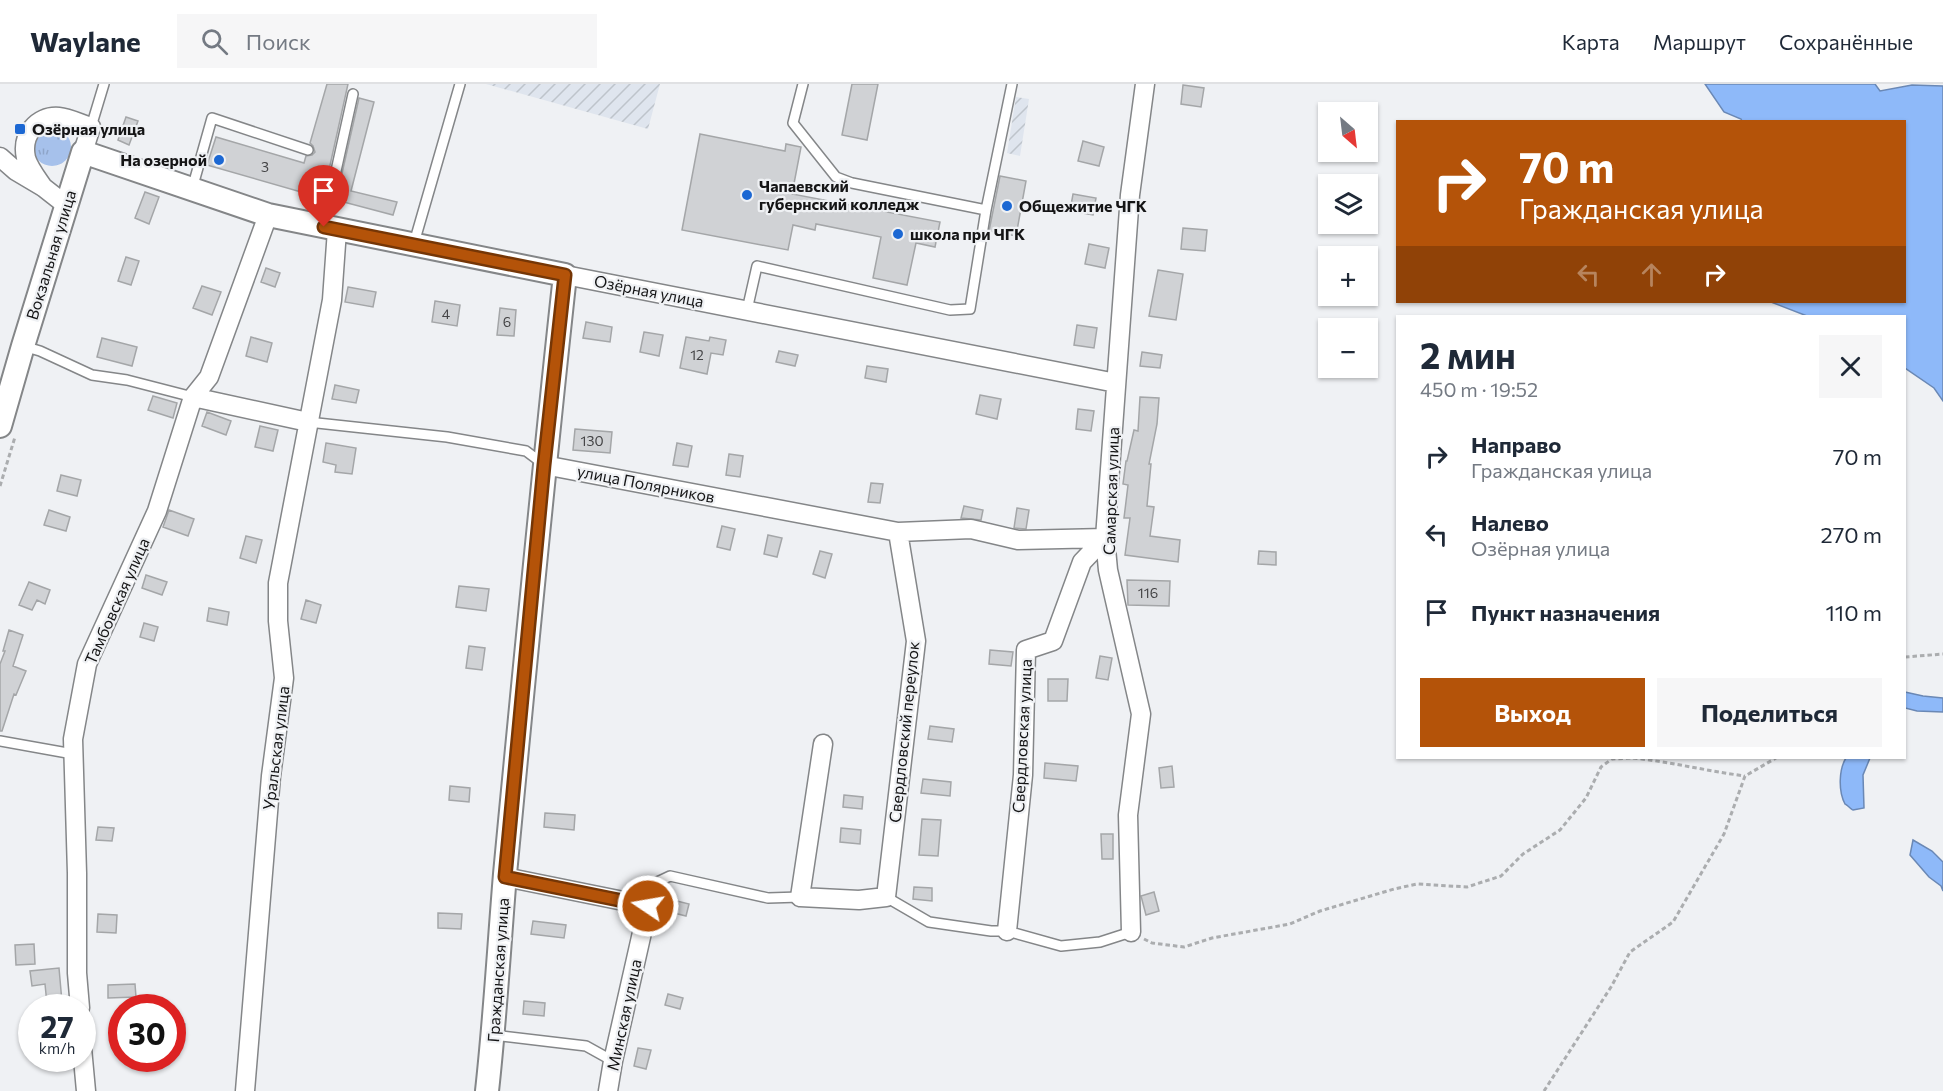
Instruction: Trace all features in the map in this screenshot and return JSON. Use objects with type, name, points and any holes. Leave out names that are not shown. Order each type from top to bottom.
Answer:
[{"type":"street","name":"Самарская улица","points":[[1131,932],[1128,815],[1141,714],[1108,570],[1105,538],[1130,195],[1145,84]]},
{"type":"street","points":[[43,187],[27,159],[25,144],[28,133],[35,124],[45,118],[60,117],[91,127]]},
{"type":"street","name":"Вокзальная улица","points":[[0,426],[91,127]]},
{"type":"street","name":"Озёрная улица","points":[[83,152],[268,215],[330,229],[1116,383]]},
{"type":"street","points":[[0,157],[16,171],[43,187],[66,205]]},
{"type":"street","name":"Тамбовская улица","points":[[79,994],[73,739],[87,664],[157,511],[194,397],[209,377],[268,215]]},
{"type":"street","name":"Уральская улица","points":[[245,1091],[271,776],[284,678],[278,621],[278,583],[332,300],[330,229]]},
{"type":"street","name":"Гражданская улица","points":[[488,1091],[505,877],[544,465],[565,275]]},
{"type":"street","name":"улица Полярников","points":[[194,397],[308,422]]},
{"type":"street","name":"улица Полярников","points":[[544,465],[898,532],[971,530],[1018,540],[1105,538]]},
{"type":"street","name":"Свердловский переулок","points":[[886,897],[916,641],[898,532]]},
{"type":"street","name":"Свердловская улица","points":[[1007,931],[1023,775],[1026,651],[1053,641],[1082,562],[1105,538]]},
{"type":"street","points":[[823,744],[800,897],[859,900],[886,897]]},
{"type":"street","points":[[505,877],[648,906]]},
{"type":"street","name":"Минская улица","points":[[608,1091],[612,1061],[648,906]]},
{"type":"street","points":[[84,1072],[86,1091]]},
{"type":"lane","name":"Вокзальная улица","points":[[91,127],[104,84]]},
{"type":"lane","points":[[413,245],[460,84]]},
{"type":"lane","points":[[803,84],[793,123],[836,177],[852,183],[986,210]]},
{"type":"lane","points":[[747,310],[757,266],[950,310],[970,309],[986,210],[1012,84]]},
{"type":"lane","points":[[330,229],[353,94]]},
{"type":"lane","points":[[192,189],[212,117],[308,150]]},
{"type":"lane","points":[[23,346],[40,351],[92,375],[127,380],[194,397]]},
{"type":"lane","name":"улица Полярников","points":[[308,422],[447,436],[526,451],[544,465]]},
{"type":"lane","points":[[0,741],[73,754]]},
{"type":"lane","points":[[648,906],[651,885],[670,876],[768,898],[800,897]]},
{"type":"lane","points":[[886,897],[929,922],[991,931],[1007,931],[1061,946],[1100,942],[1131,932]]},
{"type":"lane","points":[[493,1035],[586,1046],[612,1061]]},
{"type":"path","points":[[1906,657],[1943,654]]},
{"type":"path","points":[[1131,932],[1152,943],[1184,947],[1212,938],[1290,924],[1320,911],[1394,889],[1417,884],[1467,887],[1501,876],[1523,854],[1560,830],[1586,798],[1601,767],[1612,759]]},
{"type":"path","points":[[1641,759],[1668,762],[1697,770],[1745,776],[1774,759]]},
{"type":"path","points":[[1544,1091],[1611,987],[1630,952],[1673,922],[1724,834],[1745,776]]},
{"type":"shaded area","points":[[486,84],[660,84],[648,129]]},
{"type":"shaded area","points":[[1705,84],[1875,84],[1880,91],[1912,85],[1943,86],[1943,401],[1934,388],[1906,369],[1906,315],[1804,315],[1774,303],[1906,303],[1906,120],[1742,120],[1724,112]]},
{"type":"shaded area","points":[[1016,97],[1029,99],[1020,156],[1007,153]]},
{"type":"shaded area","points":[[1906,692],[1943,698],[1943,712],[1906,708]]},
{"type":"shaded area","points":[[1846,759],[1870,759],[1863,775],[1864,808],[1853,810],[1845,804],[1841,793],[1842,768]]},
{"type":"shaded area","points":[[1913,840],[1932,851],[1943,862],[1943,891],[1941,886],[1929,877],[1910,855]]},
{"type":"green space","points":[[52,128],[66,133],[71,147],[66,161],[52,166],[38,161],[33,147],[38,133]]},
{"type":"building","points":[[327,84],[348,84],[323,197],[207,165],[216,137],[304,163],[306,156],[315,152],[310,143]]},
{"type":"building","points":[[852,84],[878,84],[867,140],[842,135]]},
{"type":"building","points":[[1183,85],[1204,88],[1201,107],[1181,104]]},
{"type":"building","points":[[359,98],[374,102],[351,191],[397,202],[393,215],[336,200]]},
{"type":"building","points":[[126,117],[138,121],[129,145],[118,140]]},
{"type":"building","points":[[700,134],[785,151],[786,144],[801,147],[792,194],[940,222],[935,247],[916,243],[907,285],[873,278],[881,237],[816,224],[815,230],[793,225],[788,250],[682,230]]},
{"type":"building","points":[[1083,141],[1104,147],[1099,166],[1078,161]]},
{"type":"building","name":"Общежитие ЧГК","points":[[1000,176],[1026,181],[1016,236],[989,231]]},
{"type":"building","points":[[145,192],[159,197],[149,224],[135,218]]},
{"type":"building","points":[[1073,194],[1096,198],[1093,215],[1070,211]]},
{"type":"building","points":[[1183,228],[1207,230],[1205,251],[1181,249]]},
{"type":"building","points":[[1089,244],[1109,248],[1105,268],[1085,264]]},
{"type":"building","points":[[126,257],[139,261],[131,285],[118,281]]},
{"type":"building","points":[[266,268],[280,273],[275,287],[261,282]]},
{"type":"building","points":[[1158,270],[1183,274],[1176,320],[1149,316]]},
{"type":"building","points":[[202,286],[221,292],[212,315],[193,308]]},
{"type":"building","points":[[348,287],[376,292],[373,307],[345,302]]},
{"type":"building","points":[[435,301],[460,305],[457,326],[432,322]]},
{"type":"building","points":[[500,308],[516,310],[514,336],[497,335]]},
{"type":"building","points":[[586,322],[612,327],[610,342],[583,338]]},
{"type":"building","points":[[1077,325],[1097,328],[1094,348],[1074,345]]},
{"type":"building","points":[[644,332],[663,335],[659,356],[640,352]]},
{"type":"building","points":[[251,337],[272,343],[267,362],[246,356]]},
{"type":"building","points":[[686,337],[709,341],[710,337],[726,340],[723,355],[711,353],[707,374],[680,368]]},
{"type":"building","points":[[102,338],[137,347],[132,366],[97,357]]},
{"type":"building","points":[[779,351],[798,355],[795,366],[776,362]]},
{"type":"building","points":[[1142,352],[1162,355],[1160,368],[1140,366]]},
{"type":"building","points":[[867,366],[888,369],[886,382],[865,378]]},
{"type":"building","points":[[335,385],[359,390],[356,403],[332,399]]},
{"type":"building","points":[[980,395],[1001,399],[997,419],[976,414]]},
{"type":"building","points":[[153,396],[177,403],[173,418],[148,410]]},
{"type":"building","points":[[1140,397],[1159,398],[1157,424],[1149,464],[1151,464],[1147,506],[1154,507],[1150,536],[1180,540],[1178,562],[1125,555],[1130,518],[1124,518],[1128,485],[1123,484],[1134,430],[1138,431]]},
{"type":"building","points":[[1078,409],[1094,411],[1091,431],[1076,429]]},
{"type":"building","points":[[207,412],[231,421],[226,435],[202,426]]},
{"type":"building","points":[[260,426],[278,430],[273,451],[255,447]]},
{"type":"building","points":[[575,429],[612,432],[610,453],[573,450]]},
{"type":"building","points":[[326,443],[356,448],[352,474],[335,472],[336,465],[323,462]]},
{"type":"building","points":[[677,443],[692,446],[688,467],[673,465]]},
{"type":"building","points":[[729,454],[743,456],[740,477],[726,475]]},
{"type":"building","points":[[61,475],[81,480],[77,496],[57,491]]},
{"type":"building","points":[[871,483],[883,484],[880,503],[868,502]]},
{"type":"building","points":[[964,506],[983,510],[981,520],[961,518]]},
{"type":"building","points":[[1017,508],[1029,510],[1026,529],[1014,528]]},
{"type":"building","points":[[49,510],[70,517],[66,531],[44,525]]},
{"type":"building","points":[[169,510],[194,519],[188,536],[163,527]]},
{"type":"building","points":[[722,526],[735,529],[730,550],[717,547]]},
{"type":"building","points":[[768,535],[782,538],[777,557],[764,554]]},
{"type":"building","points":[[246,536],[262,540],[256,563],[240,558]]},
{"type":"building","points":[[820,551],[832,554],[825,578],[813,574]]},
{"type":"building","points":[[1259,551],[1276,552],[1276,565],[1258,564]]},
{"type":"building","points":[[146,575],[167,582],[162,595],[142,588]]},
{"type":"building","points":[[1127,580],[1170,581],[1169,606],[1128,605]]},
{"type":"building","points":[[29,582],[50,590],[45,604],[37,600],[32,610],[19,605]]},
{"type":"building","points":[[459,586],[489,589],[486,611],[456,607]]},
{"type":"building","points":[[306,600],[321,605],[316,623],[301,619]]},
{"type":"building","points":[[209,608],[229,612],[227,625],[207,621]]},
{"type":"building","points":[[144,623],[158,627],[154,641],[140,637]]},
{"type":"building","points":[[9,630],[23,635],[13,666],[26,671],[16,695],[14,694],[2,731],[0,731],[0,664]]},
{"type":"building","points":[[469,646],[485,648],[482,670],[466,668]]},
{"type":"building","points":[[990,650],[1013,652],[1011,666],[989,664]]},
{"type":"building","points":[[1100,656],[1112,658],[1108,680],[1096,678]]},
{"type":"building","points":[[1048,679],[1068,679],[1067,701],[1048,701]]},
{"type":"building","points":[[930,726],[954,729],[952,742],[928,739]]},
{"type":"building","points":[[1045,763],[1078,766],[1076,781],[1044,778]]},
{"type":"building","points":[[1172,766],[1174,787],[1161,788],[1159,768]]},
{"type":"building","points":[[923,779],[951,782],[950,796],[921,793]]},
{"type":"building","points":[[450,786],[470,788],[469,802],[449,800]]},
{"type":"building","points":[[844,795],[863,797],[862,809],[843,807]]},
{"type":"building","points":[[545,813],[575,815],[574,830],[544,827]]},
{"type":"building","points":[[922,819],[941,820],[938,856],[919,855]]},
{"type":"building","points":[[98,827],[114,828],[112,841],[96,840]]},
{"type":"building","points":[[841,828],[861,830],[860,844],[840,842]]},
{"type":"building","points":[[1101,834],[1113,834],[1113,859],[1102,859]]},
{"type":"building","points":[[914,887],[932,888],[932,901],[913,899]]},
{"type":"building","points":[[1154,892],[1159,911],[1146,915],[1141,896]]},
{"type":"building","points":[[669,899],[689,904],[686,916],[666,911]]},
{"type":"building","points":[[438,913],[462,914],[461,929],[438,928]]},
{"type":"building","points":[[98,914],[117,915],[116,933],[97,932]]},
{"type":"building","points":[[533,921],[566,925],[564,938],[531,934]]},
{"type":"building","points":[[34,944],[35,964],[16,965],[15,945]]},
{"type":"building","points":[[59,968],[61,994],[46,994],[45,984],[32,986],[30,971]]},
{"type":"building","points":[[135,984],[136,994],[108,994],[108,985]]},
{"type":"building","points":[[668,994],[683,998],[680,1009],[665,1005]]},
{"type":"building","points":[[524,1001],[545,1003],[544,1016],[523,1014]]},
{"type":"building","points":[[638,1048],[651,1050],[646,1069],[634,1066]]},
{"type":"place","name":"Озёрная улица","points":[[20,129]]},
{"type":"place","name":"На озерной","points":[[219,160]]},
{"type":"place","name":"Чапаевский губернский колледж","points":[[747,195]]},
{"type":"place","name":"Общежитие ЧГК","points":[[1007,206]]},
{"type":"place","name":"школа при ЧГК","points":[[898,234]]},
{"type":"route","points":[[324,227],[565,275],[544,465],[505,877],[648,906]]}]
